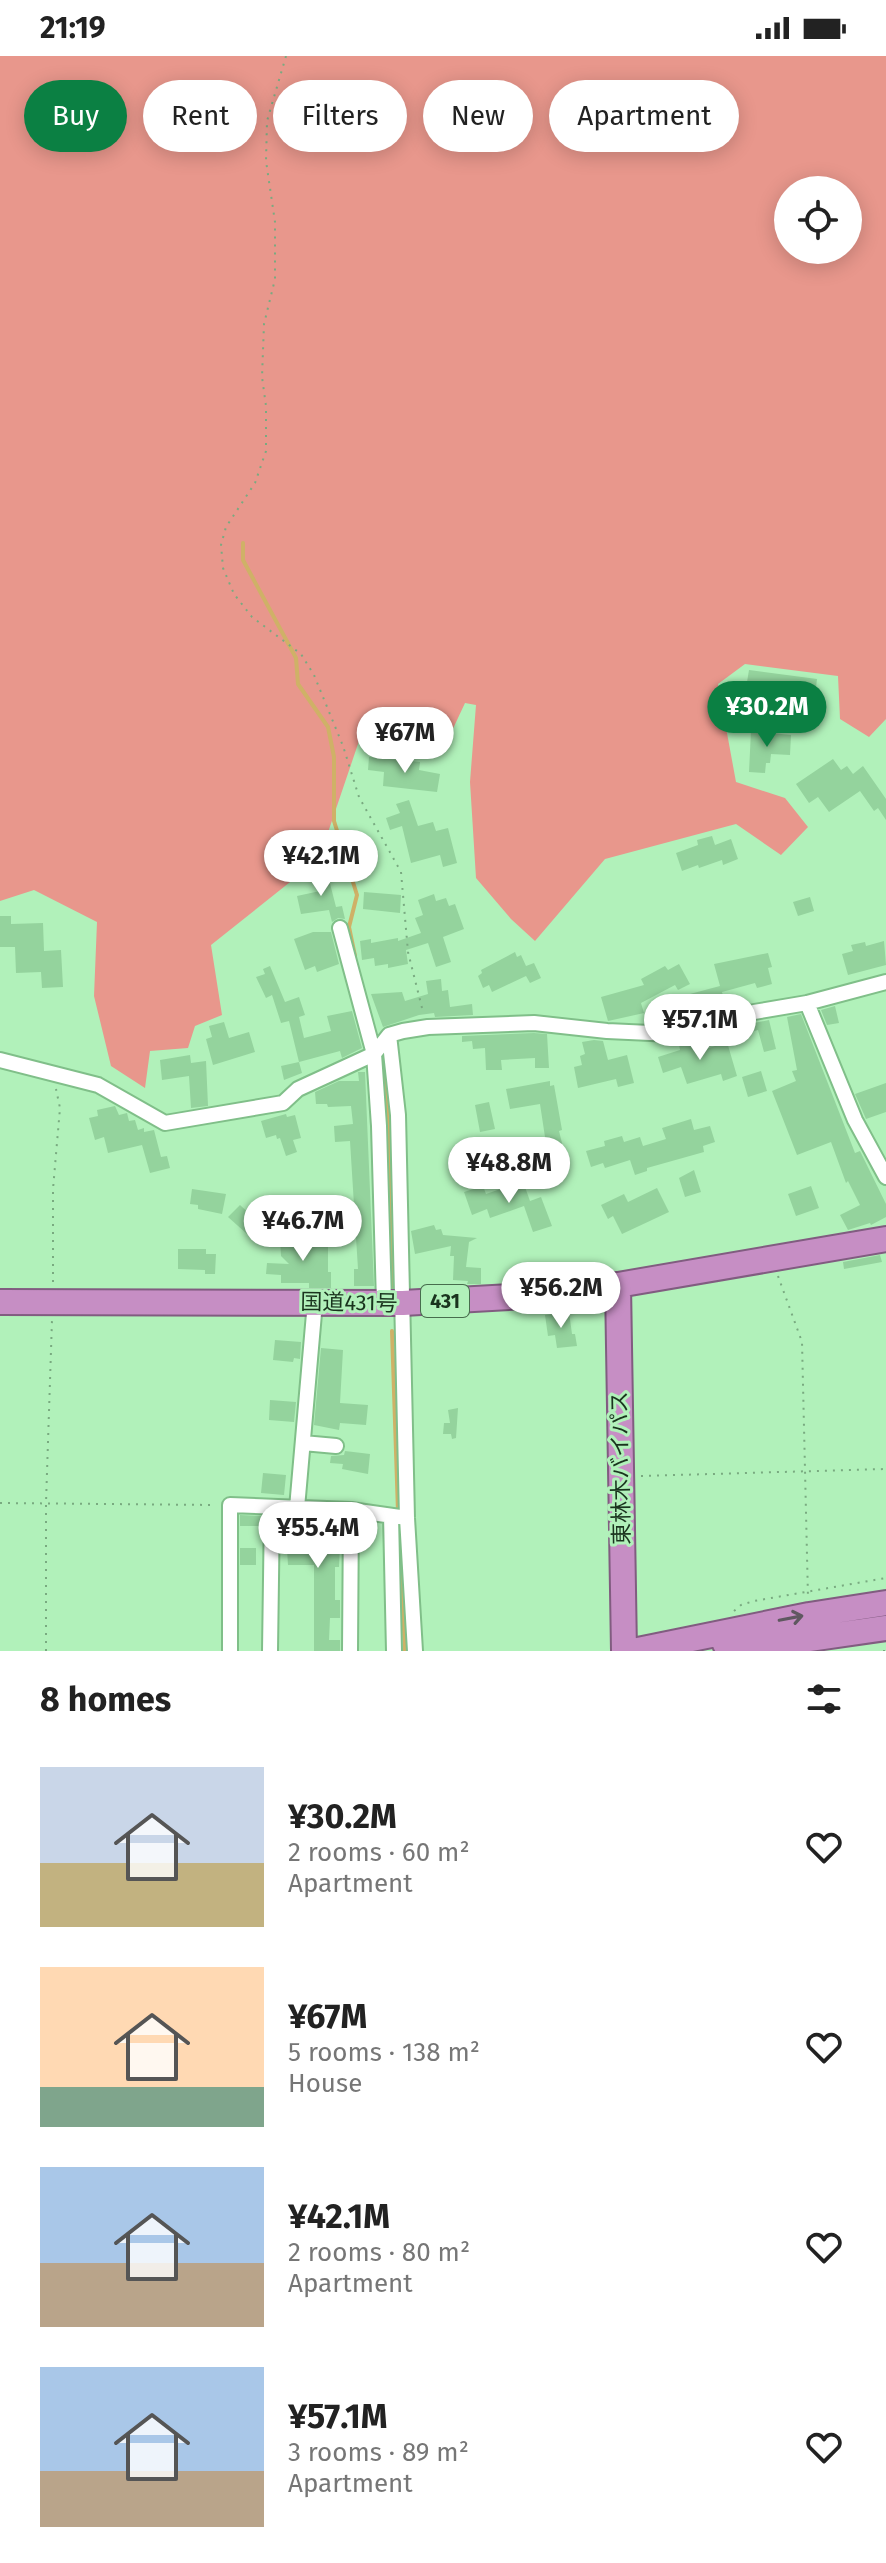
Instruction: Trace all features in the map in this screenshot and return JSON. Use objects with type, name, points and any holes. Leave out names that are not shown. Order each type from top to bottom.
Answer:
[{"type":"highway","name":"国道431号","points":[[0,1302],[393,1303],[527,1296],[618,1285],[886,1239]]},
{"type":"highway","name":"東林木バイパス","points":[[618,1285],[624,1651]]},
{"type":"highway","points":[[633,1651],[808,1603],[886,1603]]},
{"type":"highway","points":[[645,1651],[809,1639],[886,1628]]},
{"type":"street","points":[[340,928],[374,1054],[415,1651]]},
{"type":"street","points":[[0,1060],[98,1085],[165,1123],[283,1103],[298,1089],[374,1054],[389,1035],[428,1027],[534,1023],[672,1034],[708,1028],[754,1012],[807,1003],[886,982]]},
{"type":"street","points":[[807,1003],[855,1120],[886,1177]]},
{"type":"street","points":[[389,1035],[398,1115],[393,1303]]},
{"type":"street","points":[[297,1508],[315,1302]]},
{"type":"street","points":[[303,1443],[336,1446]]},
{"type":"street","points":[[230,1651],[230,1505],[351,1510],[407,1518]]},
{"type":"street","points":[[270,1651],[272,1507]]},
{"type":"street","points":[[350,1651],[351,1510]]},
{"type":"street","points":[[391,1516],[394,1651]]},
{"type":"path","points":[[286,56],[267,121],[266,161],[275,222],[275,279],[264,324],[262,377],[266,406],[266,451],[255,483],[226,527],[221,545],[223,568],[234,594],[252,617],[301,654],[314,675],[343,746],[359,797],[401,872],[408,952],[416,992],[428,1027]]},
{"type":"path","points":[[46,1651],[53,1189],[60,1108],[53,1072]]},
{"type":"path","points":[[772,1258],[802,1342],[808,1603]]},
{"type":"path","points":[[620,1476],[886,1469]]},
{"type":"path","points":[[0,1503],[230,1505]]},
{"type":"path","points":[[732,1613],[741,1605],[754,1601],[808,1603],[886,1578]]},
{"type":"shaded area","points":[[0,56],[886,56],[886,719],[869,737],[840,719],[838,676],[745,664],[718,684],[736,782],[785,798],[808,827],[781,855],[736,824],[605,859],[535,941],[511,919],[476,878],[470,782],[476,705],[465,703],[443,750],[359,741],[319,859],[211,945],[222,1015],[195,1026],[188,1048],[150,1051],[145,1088],[111,1066],[94,996],[97,922],[34,890],[0,901]]},
{"type":"building","points":[[749,670],[817,679],[815,696],[796,693],[794,705],[779,703],[780,695],[752,692],[753,683],[747,682]]},
{"type":"building","points":[[751,731],[791,735],[790,755],[771,754],[765,773],[749,772]]},
{"type":"building","points":[[369,757],[420,762],[419,770],[440,774],[437,792],[383,786],[384,772],[368,770]]},
{"type":"building","points":[[833,759],[841,770],[847,766],[853,774],[863,766],[886,799],[886,820],[878,808],[874,811],[860,791],[829,812],[818,797],[809,803],[796,784]]},
{"type":"building","points":[[409,800],[418,826],[433,822],[436,831],[448,828],[457,863],[443,867],[440,855],[411,863],[402,826],[390,830],[386,818],[400,813],[396,804]]},
{"type":"building","points":[[712,836],[715,845],[731,839],[738,859],[723,865],[722,860],[682,871],[676,853],[698,845],[697,840]]},
{"type":"building","points":[[320,860],[324,860],[336,907],[342,906],[345,919],[338,918],[332,922],[329,910],[301,914],[297,896],[320,891]]},
{"type":"building","points":[[364,892],[401,895],[400,913],[363,909]]},
{"type":"building","points":[[434,894],[436,901],[446,898],[449,906],[455,904],[464,929],[443,937],[451,962],[436,967],[428,943],[406,950],[408,964],[388,968],[388,964],[375,966],[374,958],[362,960],[360,941],[371,939],[371,943],[398,938],[398,941],[421,933],[415,918],[423,915],[418,900]]},
{"type":"building","points":[[810,897],[814,911],[798,916],[793,902]]},
{"type":"building","points":[[0,916],[11,916],[11,924],[43,923],[44,951],[61,950],[63,987],[42,988],[41,972],[16,973],[15,947],[0,947]]},
{"type":"building","points":[[313,932],[331,932],[339,964],[317,972],[315,966],[305,970],[294,939]]},
{"type":"building","points":[[884,941],[886,965],[848,975],[842,954],[853,951],[851,945],[865,942],[866,946]]},
{"type":"building","points":[[515,952],[517,957],[521,955],[526,966],[534,963],[541,978],[530,983],[526,976],[492,992],[489,985],[483,988],[478,976],[481,970]]},
{"type":"building","points":[[768,953],[772,984],[757,988],[755,983],[722,992],[726,1006],[713,1010],[715,1015],[697,1020],[690,994],[720,986],[714,964]]},
{"type":"building","points":[[679,964],[690,984],[678,990],[675,985],[641,1003],[644,1013],[608,1021],[601,997],[644,985],[641,979],[665,966],[668,970]]},
{"type":"building","points":[[270,966],[285,1002],[299,997],[305,1015],[299,1017],[304,1038],[331,1031],[327,1016],[352,1011],[362,1048],[342,1058],[340,1051],[299,1062],[289,1021],[281,1023],[272,995],[266,998],[256,977],[265,974],[263,969]]},
{"type":"building","points":[[441,979],[442,991],[448,990],[450,1007],[472,1004],[473,1015],[419,1015],[383,1027],[371,994],[402,992],[405,1001],[428,994],[426,981]]},
{"type":"building","points":[[835,1006],[839,1023],[827,1025],[821,1010]]},
{"type":"building","points":[[801,1014],[855,1153],[860,1151],[886,1204],[886,1217],[871,1225],[848,1230],[840,1215],[860,1205],[848,1181],[846,1183],[831,1142],[797,1155],[772,1091],[796,1081],[792,1071],[797,1070],[787,1017]]},
{"type":"building","points":[[769,1020],[776,1049],[764,1052],[758,1030],[751,1032],[749,1024]]},
{"type":"building","points":[[224,1022],[229,1038],[249,1032],[255,1052],[213,1065],[206,1039],[212,1037],[209,1026]]},
{"type":"building","points":[[547,1034],[549,1068],[535,1068],[535,1058],[501,1060],[502,1070],[486,1070],[485,1048],[473,1049],[472,1041],[462,1042],[462,1036]]},
{"type":"building","points":[[697,1040],[700,1051],[727,1042],[737,1076],[723,1081],[721,1074],[687,1084],[681,1067],[663,1073],[658,1057],[680,1050],[679,1044]]},
{"type":"building","points":[[603,1041],[608,1060],[627,1055],[634,1083],[618,1087],[616,1079],[578,1088],[574,1067],[582,1065],[580,1056],[585,1054],[582,1042]]},
{"type":"building","points":[[190,1055],[191,1063],[206,1061],[208,1106],[191,1108],[189,1076],[162,1080],[160,1060]]},
{"type":"building","points":[[299,1062],[302,1073],[284,1080],[281,1066]]},
{"type":"building","points":[[761,1071],[767,1091],[748,1097],[742,1077]]},
{"type":"building","points":[[358,1072],[365,1072],[374,1286],[354,1286],[354,1269],[358,1269],[350,1141],[335,1142],[334,1126],[353,1124],[351,1106],[316,1104],[315,1092],[339,1081],[359,1081]]},
{"type":"building","points":[[550,1081],[550,1086],[554,1085],[565,1155],[550,1159],[549,1153],[532,1158],[528,1141],[545,1137],[540,1104],[510,1109],[506,1089]]},
{"type":"building","points":[[886,1083],[886,1112],[866,1119],[855,1094]]},
{"type":"building","points":[[489,1102],[495,1129],[480,1132],[475,1105]]},
{"type":"building","points":[[115,1106],[119,1115],[127,1113],[129,1121],[135,1120],[138,1130],[154,1130],[161,1157],[167,1156],[170,1168],[150,1173],[142,1145],[108,1153],[104,1137],[95,1140],[89,1118],[98,1116],[97,1110]]},
{"type":"building","points":[[286,1114],[287,1117],[295,1115],[301,1138],[293,1140],[297,1152],[286,1156],[280,1138],[277,1139],[276,1135],[266,1138],[261,1121]]},
{"type":"building","points":[[691,1119],[694,1130],[710,1126],[715,1142],[703,1146],[704,1152],[647,1168],[647,1171],[635,1175],[630,1160],[605,1168],[603,1163],[591,1167],[586,1151],[605,1146],[604,1141],[622,1136],[624,1142],[640,1137],[643,1146],[666,1139],[662,1128]]},
{"type":"building","points":[[694,1170],[701,1192],[685,1197],[679,1178]]},
{"type":"building","points":[[512,1185],[514,1191],[525,1187],[530,1201],[541,1197],[552,1226],[533,1232],[524,1206],[490,1218],[487,1209],[472,1215],[464,1192],[483,1186],[486,1194]]},
{"type":"building","points":[[811,1186],[819,1208],[796,1216],[788,1194]]},
{"type":"building","points":[[657,1188],[669,1212],[622,1234],[613,1216],[608,1219],[601,1205],[624,1194],[628,1202]]},
{"type":"building","points":[[192,1189],[226,1194],[222,1214],[190,1204]]},
{"type":"building","points":[[240,1205],[267,1230],[256,1242],[228,1217]]},
{"type":"building","points":[[434,1225],[436,1230],[441,1229],[443,1235],[477,1238],[469,1242],[466,1267],[481,1268],[481,1284],[453,1280],[454,1256],[450,1256],[451,1246],[415,1254],[411,1231]]},
{"type":"building","points":[[303,1236],[303,1240],[328,1241],[331,1288],[309,1288],[309,1283],[281,1283],[281,1275],[266,1274],[267,1263],[289,1264],[281,1256],[280,1237]]},
{"type":"building","points":[[178,1249],[206,1249],[206,1254],[216,1254],[215,1274],[205,1274],[205,1270],[178,1269]]},
{"type":"building","points":[[880,1255],[882,1262],[844,1269],[843,1262]]},
{"type":"building","points":[[569,1312],[577,1346],[557,1348],[555,1335],[548,1336],[545,1315]]},
{"type":"building","points":[[275,1340],[301,1342],[300,1359],[294,1358],[293,1362],[273,1360]]},
{"type":"building","points":[[321,1348],[343,1350],[340,1403],[368,1405],[366,1425],[340,1423],[339,1430],[314,1425]]},
{"type":"building","points":[[270,1400],[296,1402],[294,1422],[269,1420]]},
{"type":"building","points":[[458,1408],[456,1438],[452,1439],[451,1434],[443,1434],[444,1423],[450,1423],[448,1410]]},
{"type":"building","points":[[345,1451],[370,1454],[368,1474],[342,1469],[343,1464],[330,1463],[331,1456],[344,1455]]},
{"type":"building","points":[[263,1473],[286,1475],[284,1495],[261,1493]]},
{"type":"building","points":[[240,1515],[261,1516],[261,1526],[240,1526]]},
{"type":"building","points":[[285,1517],[341,1520],[339,1567],[335,1567],[335,1600],[340,1600],[340,1618],[330,1618],[329,1640],[340,1640],[340,1651],[314,1651],[314,1565],[288,1565]]},
{"type":"building","points":[[240,1548],[256,1548],[256,1565],[240,1565]]},
{"type":"waterway","points":[[243,543],[243,560],[296,658],[298,684],[328,727],[334,757],[334,821],[357,895],[349,927],[355,956]]},
{"type":"waterway","points":[[381,1053],[389,1118],[393,1287]]},
{"type":"waterway","points":[[392,1331],[398,1512]]},
{"type":"waterway","points":[[399,1521],[405,1651]]}]
